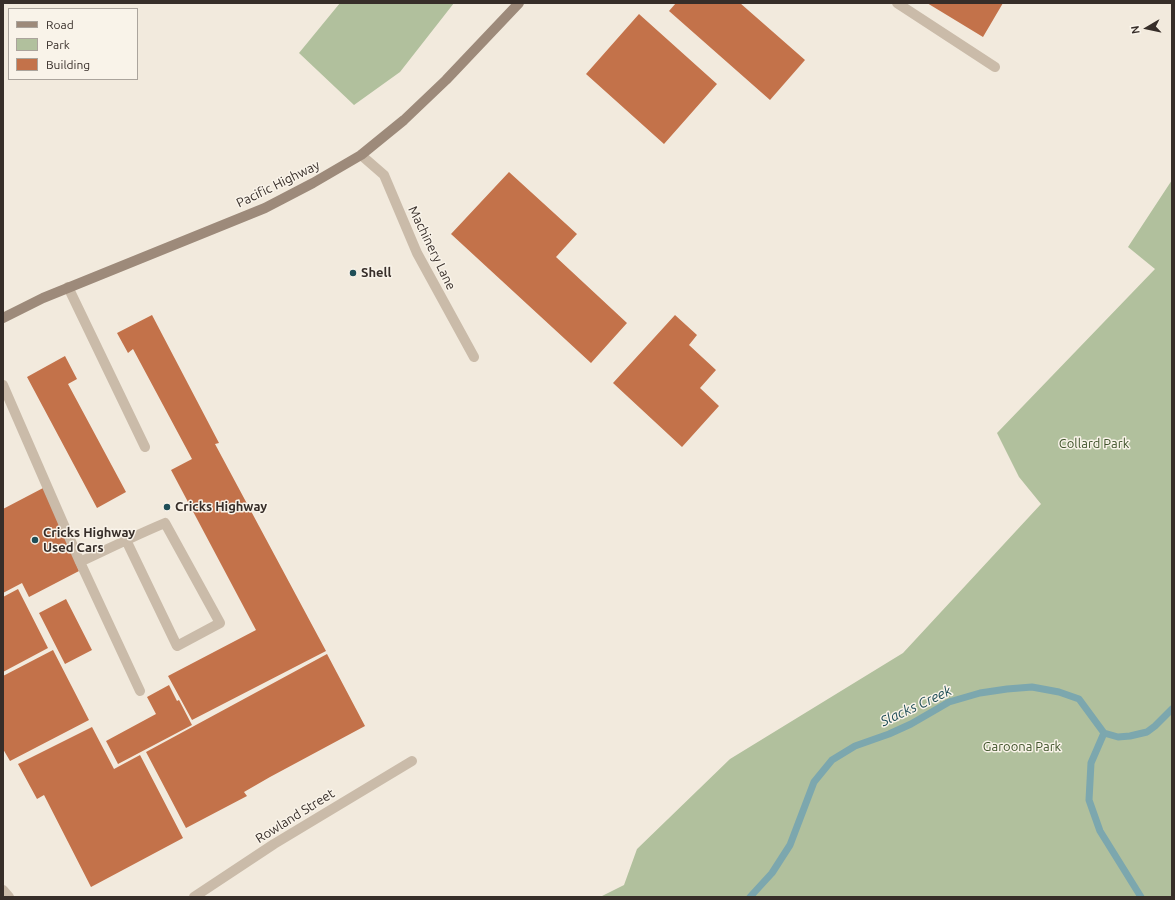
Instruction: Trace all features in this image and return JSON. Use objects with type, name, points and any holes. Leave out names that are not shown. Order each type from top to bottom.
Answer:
[{"type":"street","name":"Pacific Highway","points":[[3,318],[43,298],[265,208],[313,183],[361,155],[404,120],[452,74],[519,3]]},
{"type":"street","points":[[897,3],[995,67]]},
{"type":"street","name":"Machinery Lane","points":[[361,155],[384,175],[417,253],[474,357]]},
{"type":"street","points":[[68,288],[145,447]]},
{"type":"street","points":[[3,385],[80,562],[140,691]]},
{"type":"street","points":[[80,562],[126,540],[165,523],[220,623],[177,646],[126,540]]},
{"type":"street","name":"Rowland Street","points":[[194,897],[274,844],[412,761]]},
{"type":"street","points":[[3,890],[9,897]]},
{"type":"green space","points":[[340,3],[454,3],[400,72],[354,105],[299,53]]},
{"type":"green space","name":"Garoona Park","points":[[1172,180],[1172,897],[600,897],[624,885],[637,849],[730,759],[903,653],[1041,504],[1019,477],[997,433],[1155,269],[1128,247]]},
{"type":"building","points":[[676,3],[740,3],[805,60],[770,100],[669,11]]},
{"type":"building","points":[[927,3],[1003,3],[983,37]]},
{"type":"building","points":[[639,14],[717,84],[664,144],[586,74]]},
{"type":"building","points":[[509,172],[577,234],[556,257],[627,323],[591,363],[451,234]]},
{"type":"building","points":[[152,315],[219,443],[215,444],[326,651],[192,720],[168,676],[256,630],[171,470],[192,459],[133,349],[128,353],[117,333]]},
{"type":"building","points":[[675,315],[697,335],[689,345],[716,370],[700,388],[719,406],[682,447],[613,383]]},
{"type":"building","points":[[65,356],[77,379],[68,384],[126,492],[97,508],[27,377]]},
{"type":"building","name":"Cricks Highway Used Cars","points":[[45,487],[79,571],[29,597],[22,583],[3,593],[3,509]]},
{"type":"building","points":[[18,589],[48,648],[3,672],[3,597]]},
{"type":"building","points":[[66,599],[92,650],[65,664],[39,613]]},
{"type":"building","points":[[53,650],[89,720],[10,761],[3,749],[3,676]]},
{"type":"building","points":[[327,654],[365,726],[270,777],[244,792],[247,796],[186,828],[146,752]]},
{"type":"building","points":[[169,685],[192,725],[118,764],[106,741],[156,714],[147,697]]},
{"type":"building","points":[[92,727],[114,769],[140,755],[183,838],[91,887],[44,795],[37,799],[18,764]]},
{"type":"waterway","name":"Slacks Creek","points":[[750,897],[772,873],[790,845],[814,782],[832,760],[855,746],[889,734],[911,724],[949,702],[980,693],[1007,689],[1032,687],[1059,692],[1079,699],[1104,733],[1118,737],[1147,732],[1172,709]]},
{"type":"waterway","points":[[1104,733],[1091,763],[1089,800],[1100,831],[1141,897]]},
{"type":"place","name":"Shell","points":[[353,273]]},
{"type":"place","name":"Cricks Highway","points":[[167,507]]},
{"type":"place","name":"Cricks Highway Used Cars","points":[[35,540]]},
{"type":"park label","name":"Collard Park","points":[[1094,444]]}]
